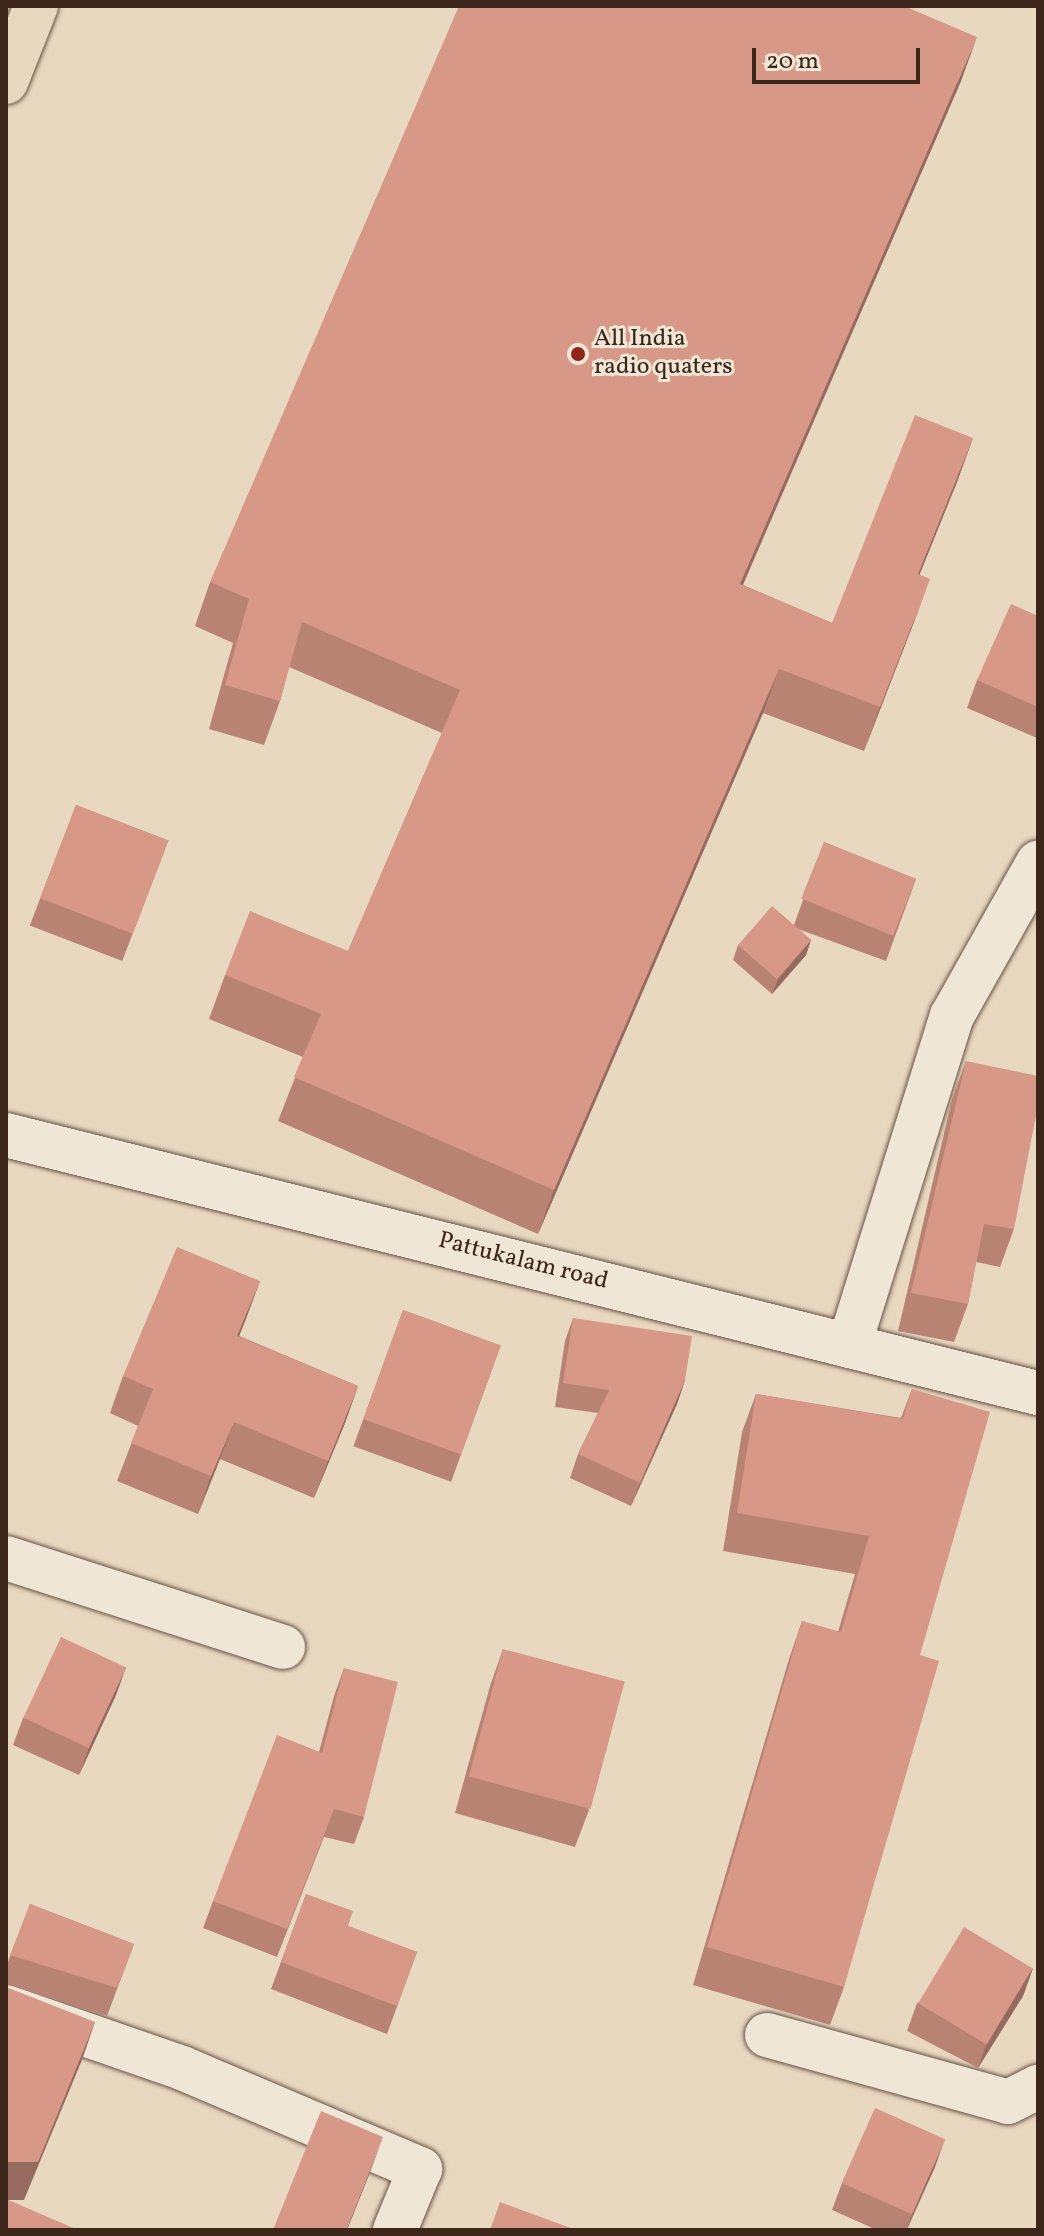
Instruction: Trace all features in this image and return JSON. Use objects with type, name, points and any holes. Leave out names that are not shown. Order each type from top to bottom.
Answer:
[{"type":"highway","points":[[6,82],[36,6]]},
{"type":"street","points":[[849,1346],[952,1016],[1038,863]]},
{"type":"street","name":"Pattukalam road","points":[[6,1135],[1038,1393]]},
{"type":"street","points":[[6,1558],[283,1647]]},
{"type":"street","points":[[6,2007],[182,2068],[420,2169],[395,2230]]},
{"type":"street","points":[[767,2035],[1008,2102],[1038,2087]]},
{"type":"building","name":"All India radio quaters","points":[[459,6],[904,6],[977,37],[740,584],[832,623],[915,415],[973,438],[918,574],[930,579],[880,707],[779,669],[554,1190],[294,1077],[321,1014],[225,975],[250,911],[348,951],[460,690],[302,622],[280,701],[225,685],[249,599],[210,582]]},
{"type":"building","points":[[1011,604],[1038,616],[1038,707],[977,680]]},
{"type":"building","points":[[76,805],[168,840],[133,934],[40,898]]},
{"type":"building","points":[[824,842],[916,879],[893,936],[801,899]]},
{"type":"building","points":[[772,906],[811,940],[777,979],[738,945]]},
{"type":"building","points":[[966,1061],[1038,1076],[1038,1105],[1014,1229],[984,1224],[968,1304],[911,1293]]},
{"type":"building","points":[[177,1247],[260,1281],[237,1336],[358,1386],[328,1461],[234,1422],[211,1476],[131,1443],[153,1389],[123,1376]]},
{"type":"building","points":[[403,1310],[501,1346],[461,1455],[363,1419]]},
{"type":"building","points":[[573,1318],[692,1336],[685,1380],[640,1483],[578,1454],[609,1390],[563,1383]]},
{"type":"building","points":[[912,1389],[990,1412],[920,1655],[939,1661],[844,1987],[707,1947],[802,1621],[841,1632],[869,1536],[737,1513],[756,1394],[903,1419]]},
{"type":"building","points":[[61,1637],[126,1667],[89,1748],[23,1718]]},
{"type":"building","points":[[503,1649],[625,1682],[591,1809],[469,1777]]},
{"type":"building","points":[[344,1668],[398,1682],[364,1817],[334,1809],[287,1929],[213,1901],[277,1735],[322,1753]]},
{"type":"building","points":[[306,1894],[353,1911],[348,1926],[417,1952],[397,2006],[281,1962]]},
{"type":"building","points":[[30,1904],[134,1944],[117,1988],[10,1955]]},
{"type":"building","points":[[964,1927],[1033,1968],[987,2044],[918,2003]]},
{"type":"building","points":[[6,1987],[95,2022],[38,2162],[6,2162]]},
{"type":"building","points":[[875,2108],[945,2139],[912,2214],[842,2183]]},
{"type":"building","points":[[321,2111],[383,2137],[346,2230],[273,2230]]},
{"type":"building","points":[[6,2199],[78,2230],[6,2230]]},
{"type":"building","points":[[500,2202],[576,2230],[490,2230]]},
{"type":"place","name":"All India radio quaters","points":[[578,354]]}]
